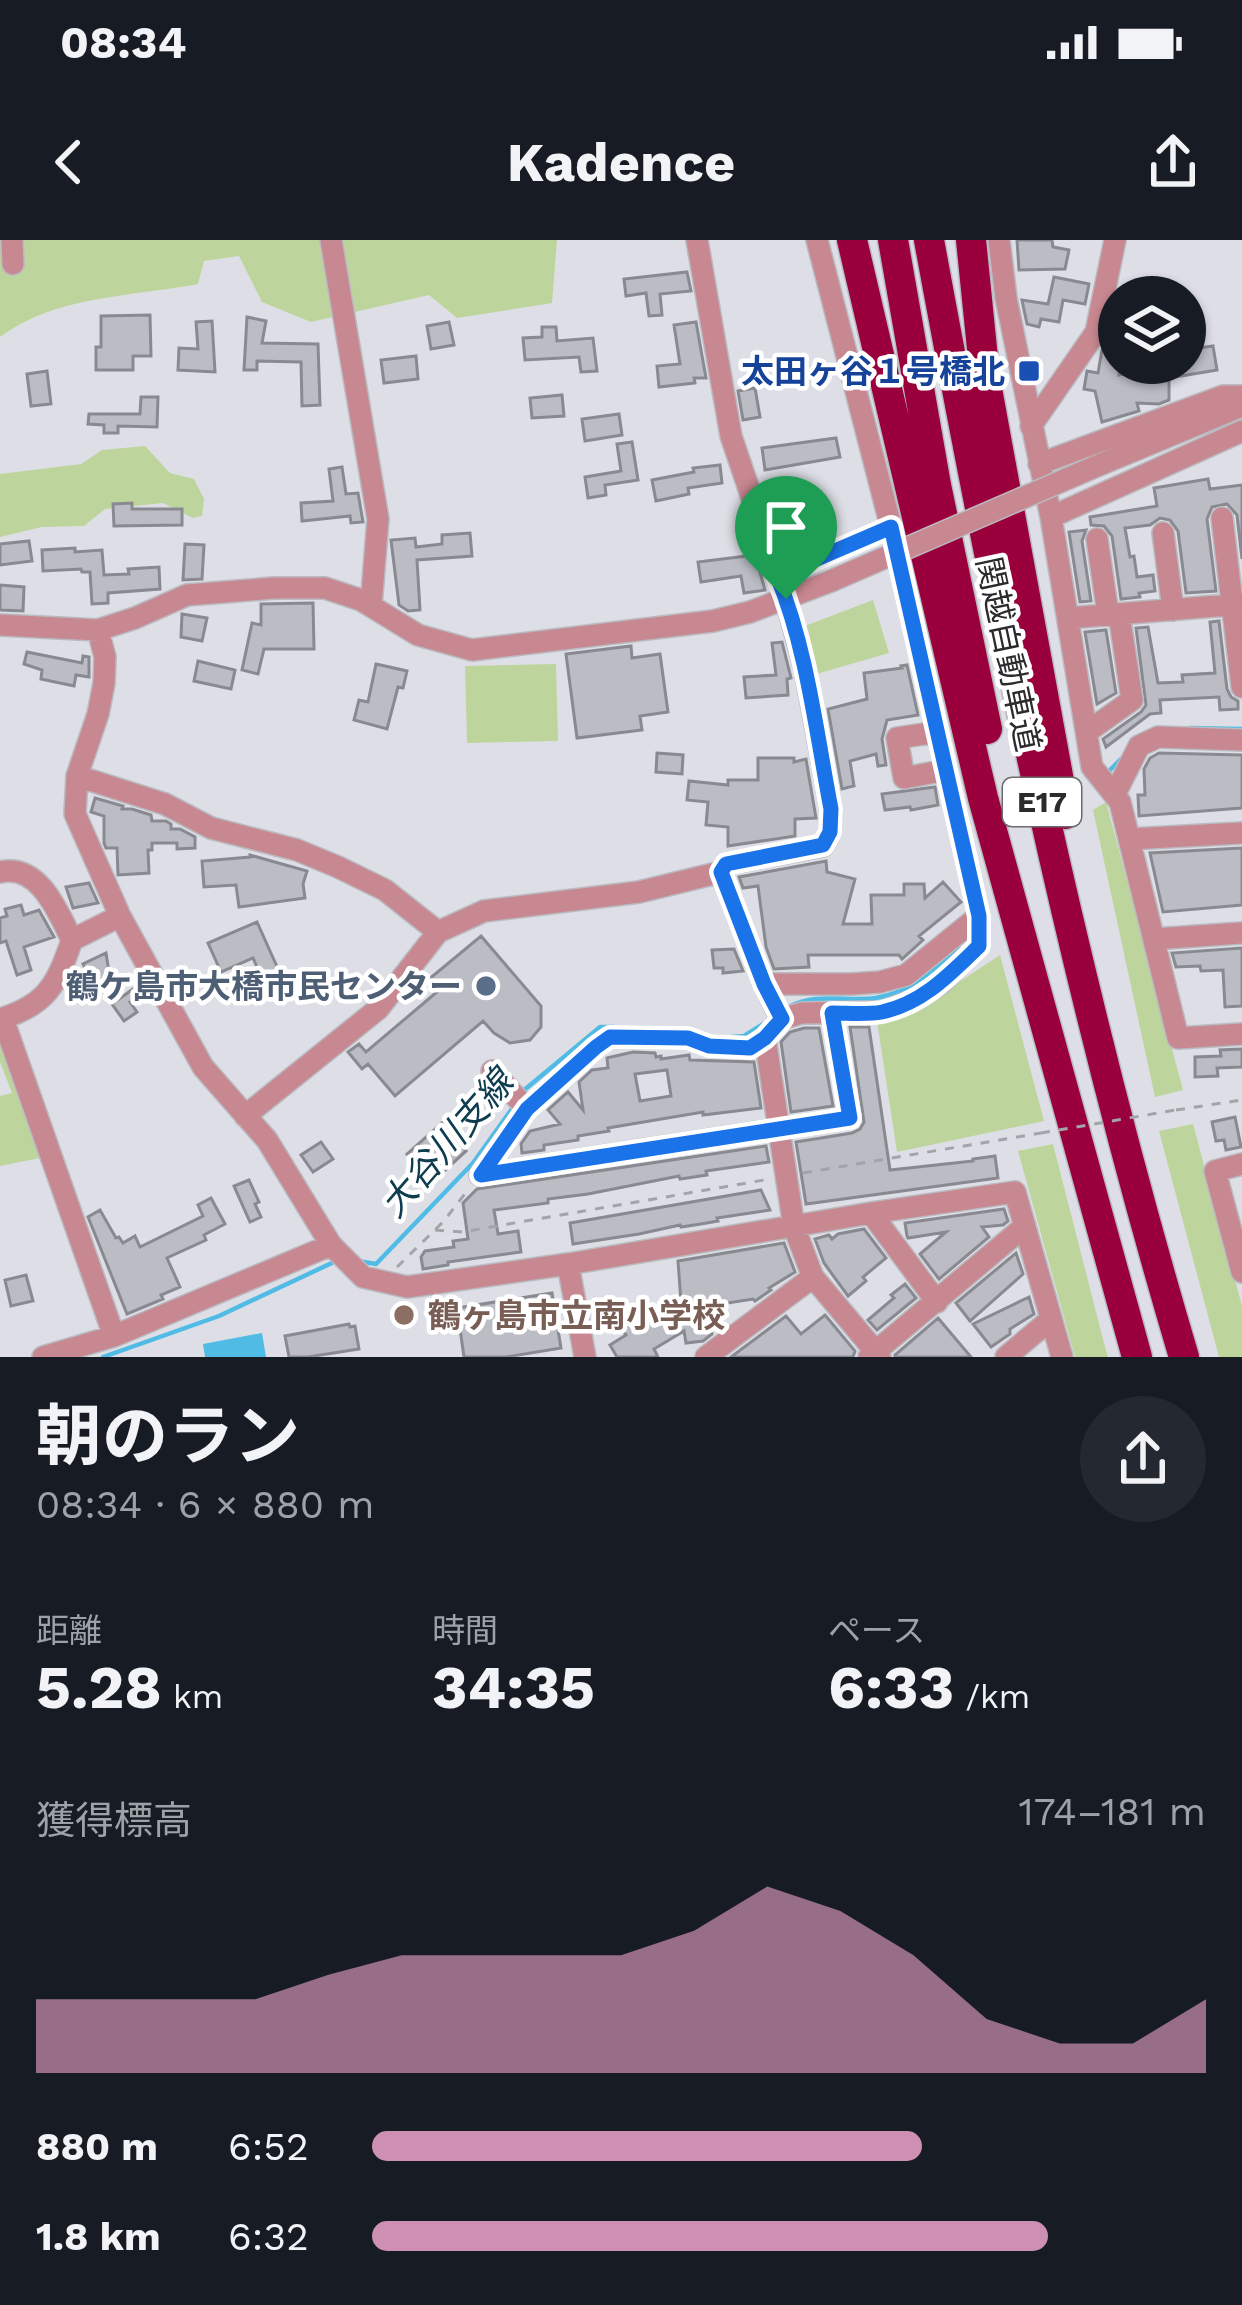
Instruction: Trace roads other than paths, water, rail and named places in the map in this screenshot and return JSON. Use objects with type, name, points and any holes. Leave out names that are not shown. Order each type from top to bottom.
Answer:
[{"type":"highway","points":[[852,240],[983,798],[1137,1357]]},
{"type":"highway","name":"関越自動車道","points":[[893,240],[941,506],[1005,807],[1148,1357]]},
{"type":"highway","name":"関越自動車道","points":[[929,240],[1008,652],[1134,1180],[1184,1357]]},
{"type":"highway","points":[[971,240],[994,433],[1134,1180]]},
{"type":"street","points":[[12,240],[14,264]]},
{"type":"street","points":[[331,240],[378,520],[371,606]]},
{"type":"street","points":[[245,1116],[378,1009],[438,932],[484,911],[639,892],[721,872],[726,864],[823,845],[830,832],[831,809],[806,669],[731,436],[697,240]]},
{"type":"street","points":[[817,240],[891,527],[979,916],[979,946],[941,983],[915,1000],[880,1012],[802,1013],[782,1019],[750,1048],[709,1046],[688,1038],[610,1037],[527,1109],[481,1175],[850,1118],[832,1013]]},
{"type":"street","points":[[999,240],[1092,767],[1115,794],[1130,839],[1178,1038],[1242,1034]]},
{"type":"street","points":[[1031,427],[1096,332],[1115,240]]},
{"type":"street","points":[[1039,464],[1222,396],[1242,401]]},
{"type":"street","points":[[0,625],[98,630],[187,595],[325,588],[371,606],[418,635],[472,650],[713,621],[831,581],[1242,401]]},
{"type":"street","points":[[1051,517],[1242,431]]},
{"type":"street","points":[[1222,518],[1237,604],[1242,687]]},
{"type":"street","points":[[777,576],[891,527]]},
{"type":"street","points":[[1163,532],[1173,610]]},
{"type":"street","points":[[1087,732],[1132,700],[1097,539]]},
{"type":"street","points":[[1068,618],[1237,604]]},
{"type":"street","points":[[98,630],[105,657],[104,683],[77,776],[75,814],[120,916],[203,1067],[267,1140],[331,1245],[363,1277],[407,1287],[1015,1192],[1062,1357]]},
{"type":"street","points":[[938,732],[897,738],[904,778],[946,770]]},
{"type":"street","points":[[1115,794],[1139,746],[1158,737],[1242,740]]},
{"type":"street","points":[[77,776],[165,804],[211,828],[264,840],[338,867],[386,890],[438,932]]},
{"type":"street","points":[[1130,839],[1242,833]]},
{"type":"street","points":[[0,872],[10,869],[29,876],[48,894],[72,940]]},
{"type":"street","points":[[721,872],[782,1019]]},
{"type":"street","points":[[114,1336],[2,1019],[40,1002],[59,978],[72,940],[120,916]]},
{"type":"street","points":[[764,984],[851,984],[906,975],[979,916]]},
{"type":"street","points":[[1154,939],[1242,933]]},
{"type":"street","points":[[765,1038],[794,1227],[812,1277],[875,1355],[1025,1226]]},
{"type":"street","points":[[492,1071],[527,1109]]},
{"type":"street","points":[[1242,1164],[1215,1171],[1242,1272]]},
{"type":"street","points":[[872,1213],[937,1302]]},
{"type":"street","points":[[43,1357],[114,1336],[331,1245]]},
{"type":"street","points":[[568,1264],[584,1357]]},
{"type":"street","points":[[706,1357],[812,1277]]},
{"type":"street","points":[[1006,1357],[1051,1319]]},
{"type":"water","points":[[262,1333],[266,1357],[205,1357],[203,1344]]},
{"type":"waterway","name":"大谷川支線","points":[[1190,728],[1242,729]]},
{"type":"waterway","name":"大谷川支線","points":[[1110,770],[1123,757]]},
{"type":"waterway","name":"大谷川支線","points":[[789,1007],[809,1000],[865,999],[900,991],[960,949]]},
{"type":"waterway","name":"大谷川支線","points":[[732,1037],[744,1036],[765,1023]]},
{"type":"waterway","name":"大谷川支線","points":[[523,1091],[600,1027],[614,1027]]},
{"type":"waterway","name":"大谷川支線","points":[[358,1261],[376,1264],[473,1163],[514,1106]]},
{"type":"waterway","name":"大谷川支線","points":[[103,1357],[219,1316],[336,1261]]},
{"type":"place","name":"太田ヶ谷１号橋北","points":[[1029,371]]},
{"type":"place","name":"鶴ケ島市大橋市民センター","points":[[486,986]]},
{"type":"place","name":"鶴ヶ島市立南小学校","points":[[404,1315]]}]
